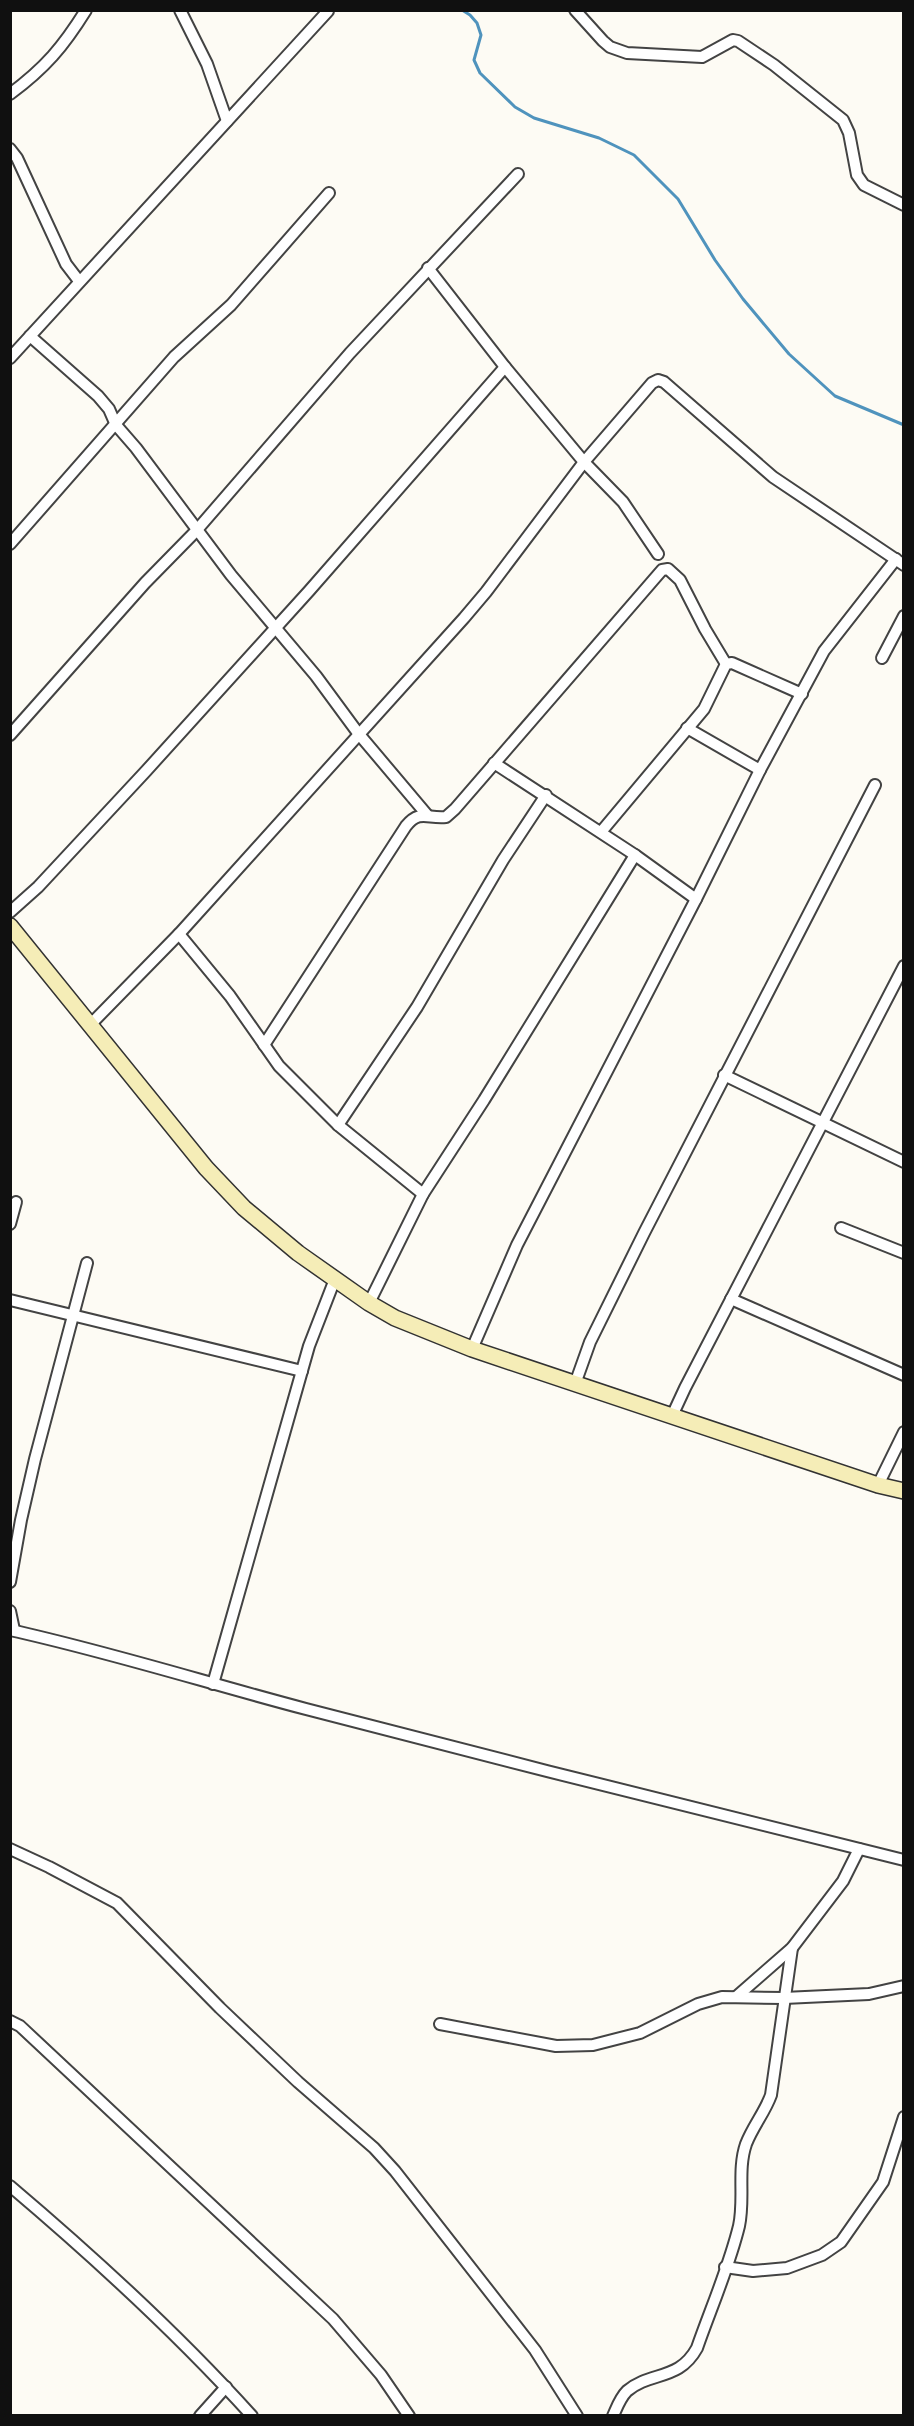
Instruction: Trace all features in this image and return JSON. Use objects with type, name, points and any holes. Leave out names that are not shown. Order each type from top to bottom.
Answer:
[{"type":"street","points":[[10,94],[39,73],[67,41],[86,10]]},
{"type":"street","points":[[180,10],[207,64],[227,121]]},
{"type":"street","points":[[575,10],[603,41],[627,53],[702,57],[733,40],[738,41],[774,65],[843,120],[849,133],[857,175],[861,181],[864,185],[903,204]]},
{"type":"street","points":[[10,358],[328,11]]},
{"type":"street","points":[[10,149],[17,158],[66,264],[80,281]]},
{"type":"street","points":[[10,735],[145,583],[196,531],[319,388],[428,268],[518,174]]},
{"type":"street","points":[[10,544],[174,357],[231,305],[330,193]]},
{"type":"street","points":[[428,268],[505,367],[585,462],[623,502],[658,554]]},
{"type":"street","points":[[30,336],[98,396],[116,425],[136,448],[196,531],[316,676],[358,733],[428,816]]},
{"type":"street","points":[[10,912],[38,887],[146,771],[309,591],[505,367]]},
{"type":"street","points":[[90,1025],[179,934],[486,592],[585,462],[652,383],[658,380],[664,382],[773,477],[900,562],[824,651],[760,770],[518,1245],[472,1349]]},
{"type":"street","points":[[264,1045],[412,818],[419,815],[446,817],[455,809],[662,570],[668,569],[680,580],[726,664]]},
{"type":"street","points":[[882,658],[903,616]]},
{"type":"street","points":[[726,664],[732,663],[802,694]]},
{"type":"street","points":[[602,832],[704,709],[726,664]]},
{"type":"street","points":[[687,728],[760,770]]},
{"type":"street","points":[[494,763],[602,832],[696,899]]},
{"type":"street","points":[[575,1384],[590,1342],[724,1075],[875,785]]},
{"type":"street","points":[[338,1125],[417,1007],[503,860],[546,795]]},
{"type":"street","points":[[369,1303],[423,1194],[484,1100],[634,855]]},
{"type":"street","points":[[10,926],[206,1168],[244,1208],[298,1253],[369,1303],[395,1318],[472,1349],[878,1485],[903,1491]]},
{"type":"street","points":[[179,934],[230,996],[279,1066],[338,1125],[423,1194]]},
{"type":"street","points":[[672,1416],[903,966]]},
{"type":"street","points":[[724,1075],[903,1162]]},
{"type":"street","points":[[10,1224],[16,1202]]},
{"type":"street","points":[[841,1228],[903,1253]]},
{"type":"street","points":[[10,1582],[21,1520],[87,1263]]},
{"type":"street","points":[[213,1684],[309,1346],[335,1279]]},
{"type":"street","points":[[731,1299],[903,1375]]},
{"type":"street","points":[[10,1300],[302,1371]]},
{"type":"street","points":[[878,1485],[903,1432]]},
{"type":"street","points":[[10,1611],[12,1630],[134,1659],[213,1684],[903,1860]]},
{"type":"street","points":[[736,1997],[792,1948],[843,1881],[859,1849]]},
{"type":"street","points":[[10,1850],[50,1867],[117,1903],[237,2024],[298,2082],[374,2148],[395,2171],[535,2350],[577,2415]]},
{"type":"street","points":[[613,2415],[626,2392],[635,2386],[680,2368],[690,2361],[697,2348],[738,2227],[742,2205],[741,2170],[745,2146],[771,2095],[792,1948]]},
{"type":"street","points":[[440,2024],[556,2046],[593,2045],[640,2033],[698,2004],[722,1997],[784,1998],[869,1994],[903,1986]]},
{"type":"street","points":[[10,2020],[20,2026],[74,2075],[333,2319],[381,2374],[409,2415]]},
{"type":"street","points":[[725,2267],[753,2271],[787,2268],[822,2255],[841,2242],[883,2182],[903,2117]]},
{"type":"street","points":[[10,2186],[98,2262],[252,2415]]},
{"type":"street","points":[[200,2415],[226,2387]]},
{"type":"waterway","points":[[462,10],[477,23],[481,35],[474,60],[480,73],[515,107],[534,118],[599,138],[634,155],[678,199],[715,260],[743,299],[789,354],[835,396],[904,425]]}]
